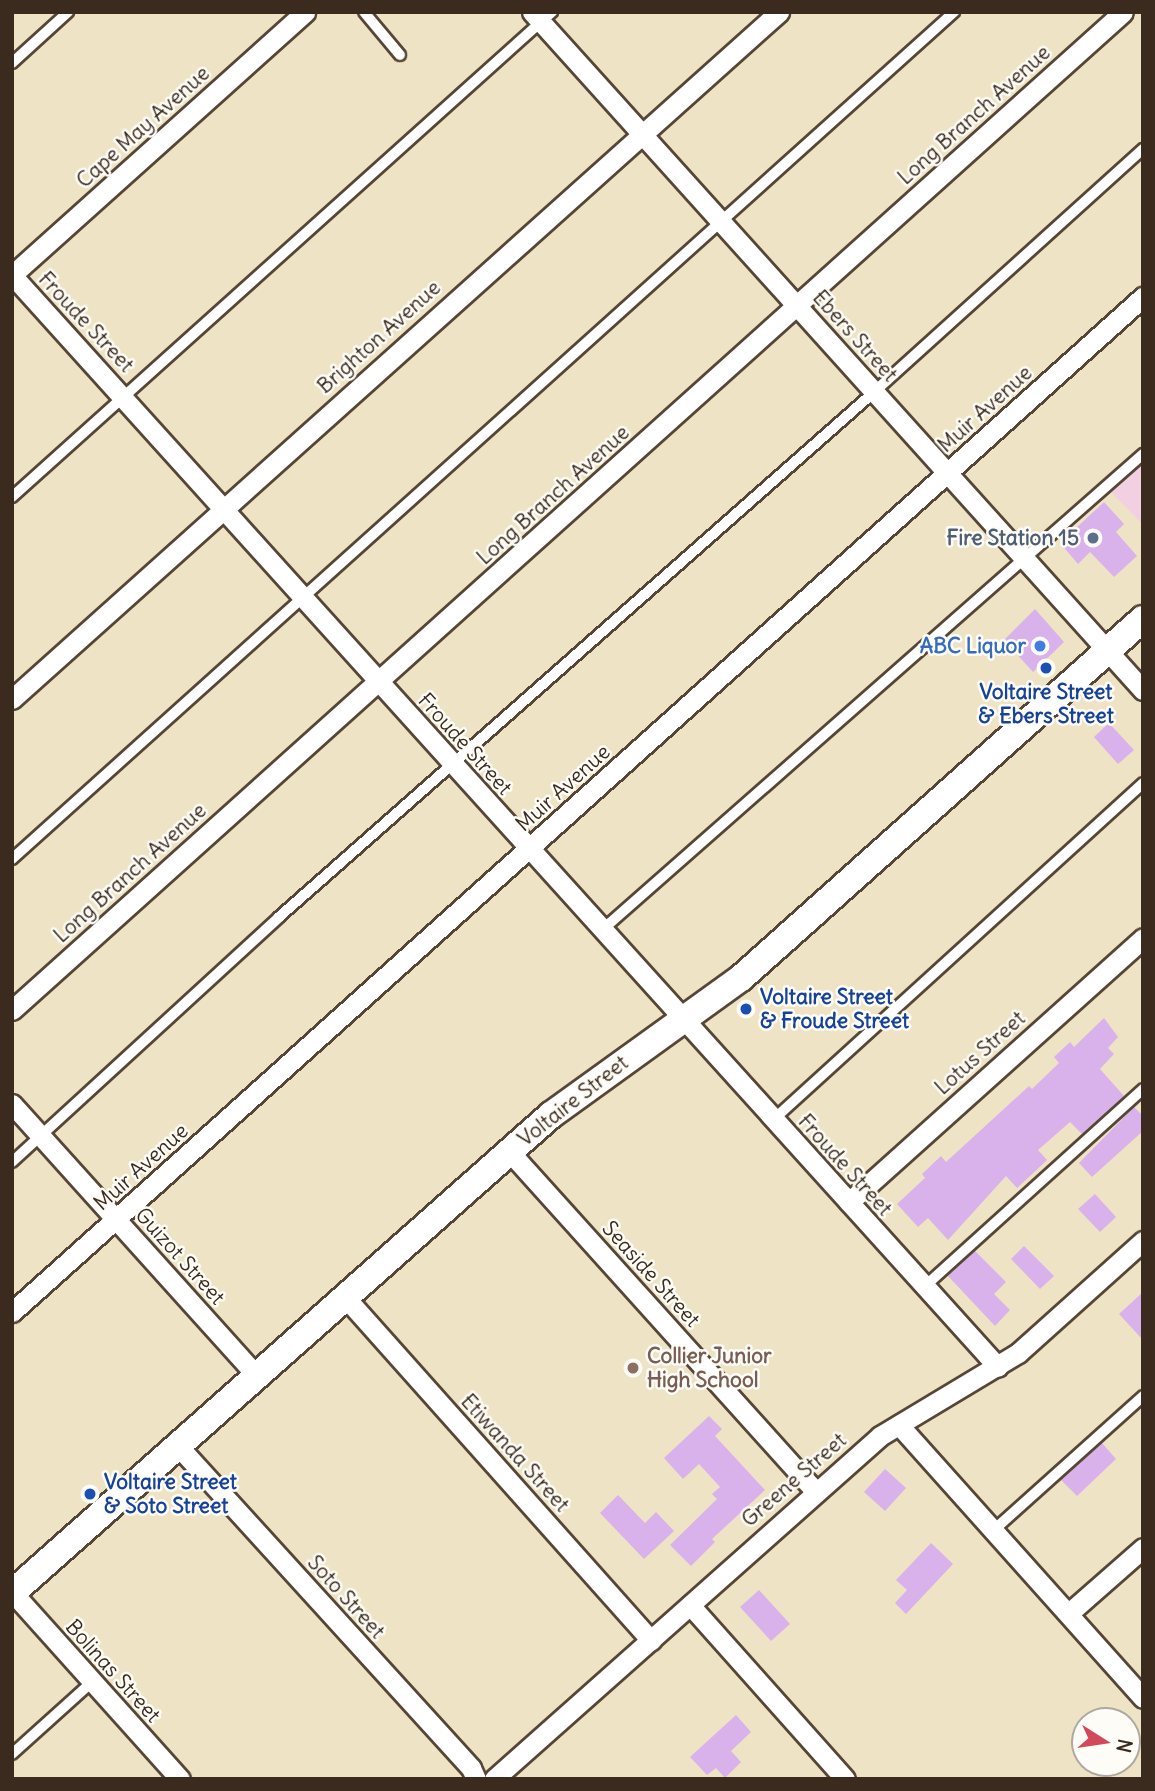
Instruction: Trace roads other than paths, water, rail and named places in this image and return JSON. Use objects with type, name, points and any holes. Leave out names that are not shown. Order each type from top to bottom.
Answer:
[{"type":"main road","name":"Voltaire Street","points":[[13,1593],[509,1151],[578,1093],[686,1020],[812,918],[1143,619]]},
{"type":"street","name":"Cape May Avenue","points":[[12,275],[305,12]]},
{"type":"street","name":"Brighton Avenue","points":[[12,699],[222,508],[779,12]]},
{"type":"street","name":"Long Branch Avenue","points":[[12,1010],[1123,12]]},
{"type":"street","name":"Ebers Street","points":[[542,15],[643,134],[1143,690]]},
{"type":"street","name":"Froude Street","points":[[12,275],[124,396],[601,931],[686,1020],[998,1367]]},
{"type":"street","name":"Muir Avenue","points":[[12,1312],[1143,297]]},
{"type":"street","name":"Lotus Street","points":[[849,1202],[1143,937]]},
{"type":"street","name":"Guizot Street","points":[[12,1104],[257,1376]]},
{"type":"street","name":"Seaside Street","points":[[509,1151],[815,1491]]},
{"type":"street","name":"Greene Street","points":[[494,1779],[815,1491],[899,1425],[998,1367],[1143,1241]]},
{"type":"street","name":"Etiwanda Street","points":[[345,1297],[651,1640]]},
{"type":"street","points":[[899,1425],[1143,1698]]},
{"type":"street","name":"Soto Street","points":[[179,1447],[462,1758],[477,1779]]},
{"type":"street","points":[[1069,1614],[1143,1548]]},
{"type":"street","name":"Bolinas Street","points":[[13,1593],[180,1779]]},
{"type":"street","points":[[690,1605],[845,1779]]},
{"type":"lane","points":[[12,63],[68,12]]},
{"type":"lane","points":[[364,12],[400,55]]},
{"type":"lane","points":[[12,859],[954,12]]},
{"type":"lane","points":[[12,497],[542,15]]},
{"type":"lane","points":[[12,1162],[279,916],[454,765],[1143,149]]},
{"type":"lane","points":[[601,931],[1143,454]]},
{"type":"lane","points":[[774,1119],[1143,783]]},
{"type":"lane","points":[[924,1287],[1143,1089]]},
{"type":"lane","points":[[995,1530],[1143,1396]]},
{"type":"lane","points":[[12,1754],[92,1682]]},
{"type":"place","name":"Fire Station 15","points":[[1093,538]]},
{"type":"place","name":"ABC Liquor","points":[[1040,646]]},
{"type":"place","name":"Voltaire Street & Ebers Street","points":[[1046,668]]},
{"type":"place","name":"Voltaire Street & Froude Street","points":[[746,1009]]},
{"type":"place","name":"Collier Junior High School","points":[[633,1368]]},
{"type":"place","name":"Voltaire Street & Soto Street","points":[[90,1494]]}]
